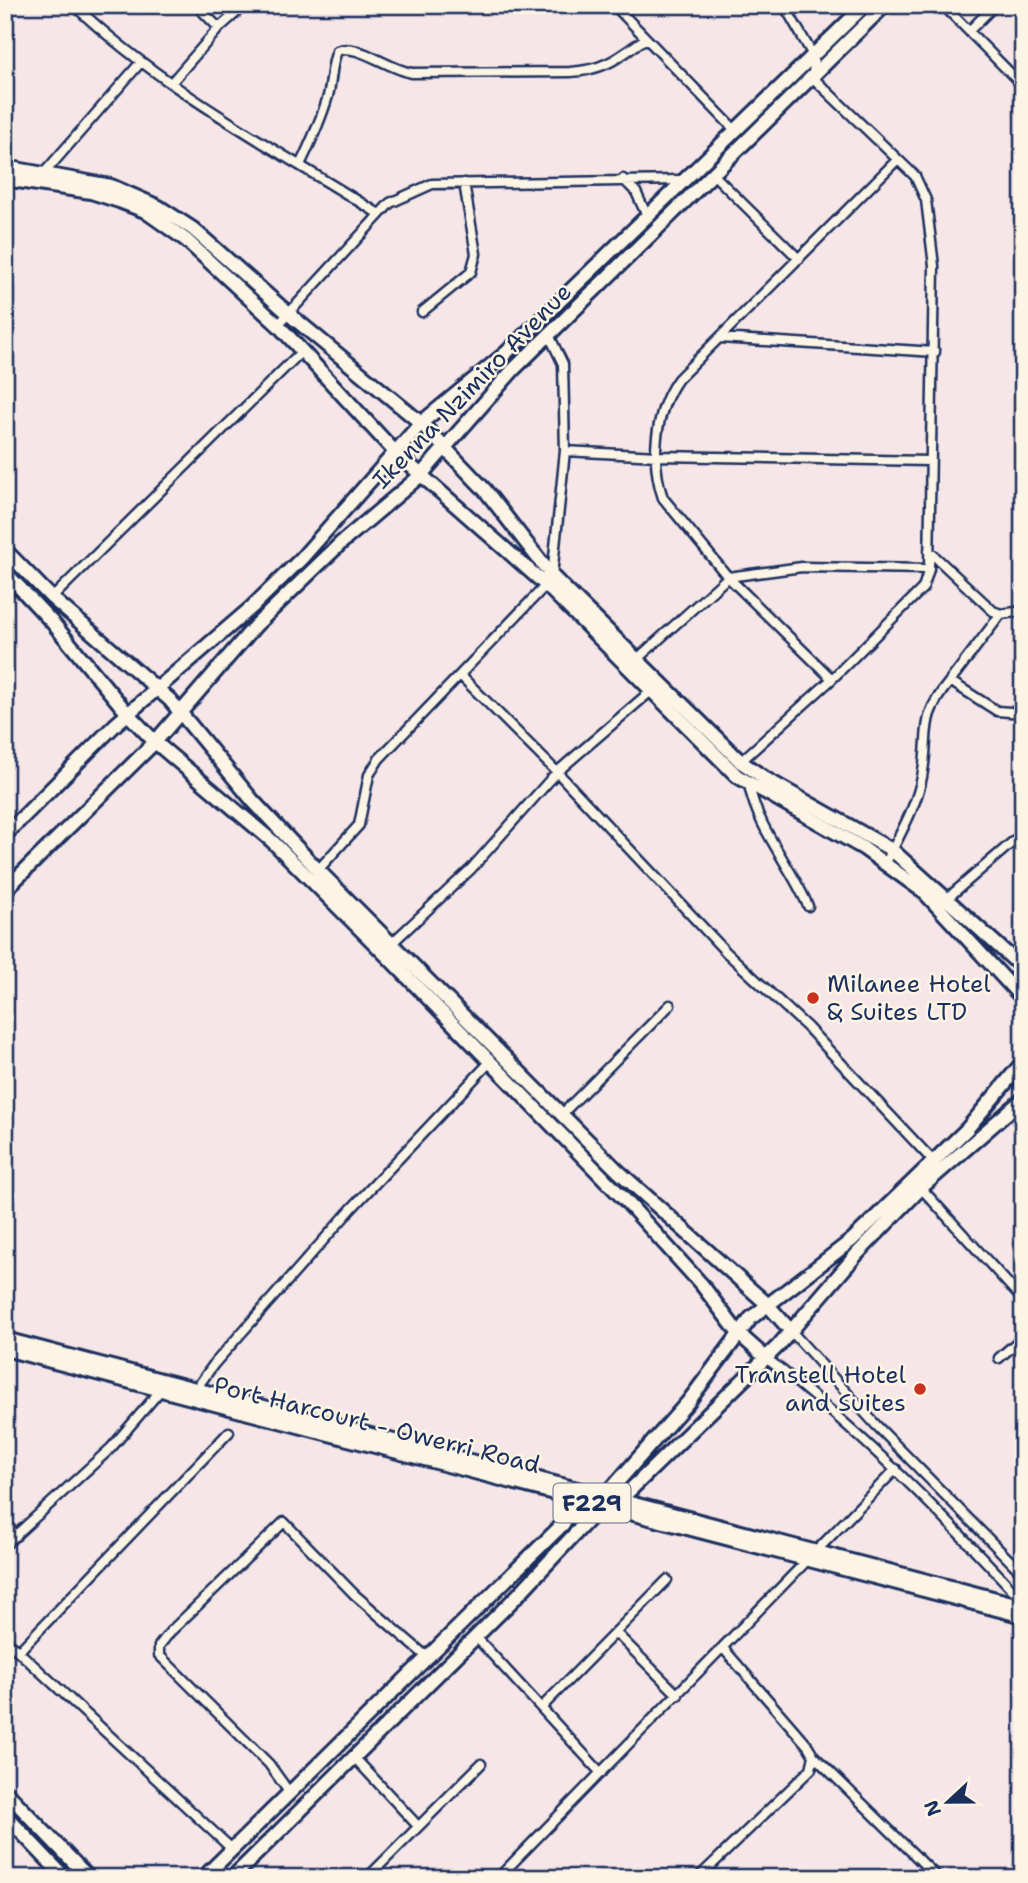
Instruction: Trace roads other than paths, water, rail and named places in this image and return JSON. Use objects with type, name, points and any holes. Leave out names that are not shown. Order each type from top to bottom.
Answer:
[{"type":"street","points":[[74,5],[141,62],[171,83],[379,214]]},
{"type":"street","points":[[196,5],[219,28]]},
{"type":"street","points":[[171,83],[219,28],[245,5]]},
{"type":"street","points":[[614,5],[736,131]]},
{"type":"street","points":[[736,766],[832,679],[923,588],[929,569],[934,266],[926,200],[915,176],[813,79],[814,57],[784,5]]},
{"type":"street","name":"Ikenna Nzimiro Avenue","points":[[5,835],[156,686],[252,607],[291,569],[421,423],[506,353],[681,180],[814,57],[865,5]]},
{"type":"street","name":"Ikenna Nzimiro Avenue","points":[[5,890],[182,713],[256,626],[303,579],[420,476],[548,335],[813,79],[885,5]]},
{"type":"street","points":[[943,5],[1023,86]]},
{"type":"street","points":[[969,31],[995,5]]},
{"type":"street","points":[[300,165],[317,130],[329,92],[337,51],[345,48],[353,48],[397,71],[412,73],[570,72],[592,71],[609,65],[646,38]]},
{"type":"street","points":[[46,172],[141,62]]},
{"type":"street","points":[[832,679],[728,578],[663,498],[658,485],[659,414],[666,395],[897,160]]},
{"type":"street","points":[[5,167],[46,172],[111,186],[159,206],[193,229],[290,315],[421,423],[446,448],[485,490],[549,581],[651,691],[736,766],[766,779],[892,850],[942,902],[1023,999]]},
{"type":"street","points":[[714,175],[799,259]]},
{"type":"street","points":[[5,179],[91,192],[145,211],[195,247],[278,325],[420,476],[549,581],[636,660],[736,766],[749,785],[760,822],[794,874],[808,906]]},
{"type":"street","points":[[623,179],[636,192],[647,216]]},
{"type":"street","points":[[278,325],[390,203],[432,184],[681,180]]},
{"type":"street","points":[[422,312],[471,272],[476,254],[464,183]]},
{"type":"street","points":[[318,870],[359,825],[369,775],[379,759],[549,581],[565,451],[563,364],[548,335]]},
{"type":"street","points":[[720,338],[934,352]]},
{"type":"street","points":[[52,598],[302,351]]},
{"type":"street","points":[[565,451],[657,456],[929,461]]},
{"type":"street","points":[[5,550],[52,598],[156,686],[182,713],[245,791],[318,870],[618,1171],[767,1304],[876,1425],[1023,1574]]},
{"type":"street","points":[[929,551],[989,608],[1002,614],[1023,611]]},
{"type":"street","points":[[636,660],[728,578],[802,567],[929,569]]},
{"type":"street","points":[[5,572],[52,622],[128,714],[155,741],[272,841],[626,1201],[702,1285],[739,1334],[829,1406],[896,1469],[1023,1604]]},
{"type":"street","points":[[886,863],[912,810],[922,778],[927,716],[932,703],[1002,614]]},
{"type":"street","points":[[460,676],[557,772],[726,952],[807,1027],[934,1162]]},
{"type":"street","points":[[950,681],[997,711],[1023,713]]},
{"type":"street","points":[[393,943],[471,869],[557,772],[651,691]]},
{"type":"street","points":[[749,785],[886,863],[942,902],[1023,968]]},
{"type":"street","points":[[942,902],[1023,832]]},
{"type":"street","points":[[561,1115],[670,1005]]},
{"type":"street","points":[[196,1389],[214,1364],[352,1208],[490,1062]]},
{"type":"street","points":[[232,1878],[476,1637],[603,1500],[688,1402],[739,1334],[767,1304],[838,1252],[934,1162],[967,1129],[1023,1062]]},
{"type":"street","points":[[620,1500],[766,1358],[857,1254],[921,1188],[1023,1099]]},
{"type":"street","points":[[921,1188],[1023,1300]]},
{"type":"street","points":[[999,1358],[1023,1337]]},
{"type":"street","name":"Port Harcourt - Owerri Road","points":[[5,1339],[1023,1616]]},
{"type":"street","name":"Port Harcourt - Owerri Road","points":[[5,1349],[576,1498],[620,1500],[810,1556],[1023,1604]]},
{"type":"street","points":[[5,1545],[111,1448],[160,1391]]},
{"type":"street","points":[[19,1651],[229,1432]]},
{"type":"street","points":[[498,1878],[896,1469]]},
{"type":"street","points":[[203,1878],[563,1524],[576,1498]]},
{"type":"street","points":[[289,1792],[269,1764],[159,1656],[159,1646],[170,1632],[284,1521],[355,1595],[427,1657]]},
{"type":"street","points":[[5,1524],[16,1536]]},
{"type":"street","points":[[541,1708],[667,1580]]},
{"type":"street","points":[[616,1633],[678,1695]]},
{"type":"street","points":[[476,1637],[601,1773]]},
{"type":"street","points":[[5,1639],[232,1849]]},
{"type":"street","points":[[723,1648],[814,1756],[938,1878]]},
{"type":"street","points":[[353,1756],[418,1826]]},
{"type":"street","points":[[698,1878],[811,1769],[814,1756]]},
{"type":"street","points":[[367,1878],[481,1764]]},
{"type":"street","points":[[5,1791],[89,1878]]},
{"type":"street","points":[[5,1815],[65,1878]]},
{"type":"place","name":"Milanee Hotel & Suites LTD","points":[[813,998]]},
{"type":"place","name":"Transtell Hotel and Suites","points":[[920,1389]]}]
